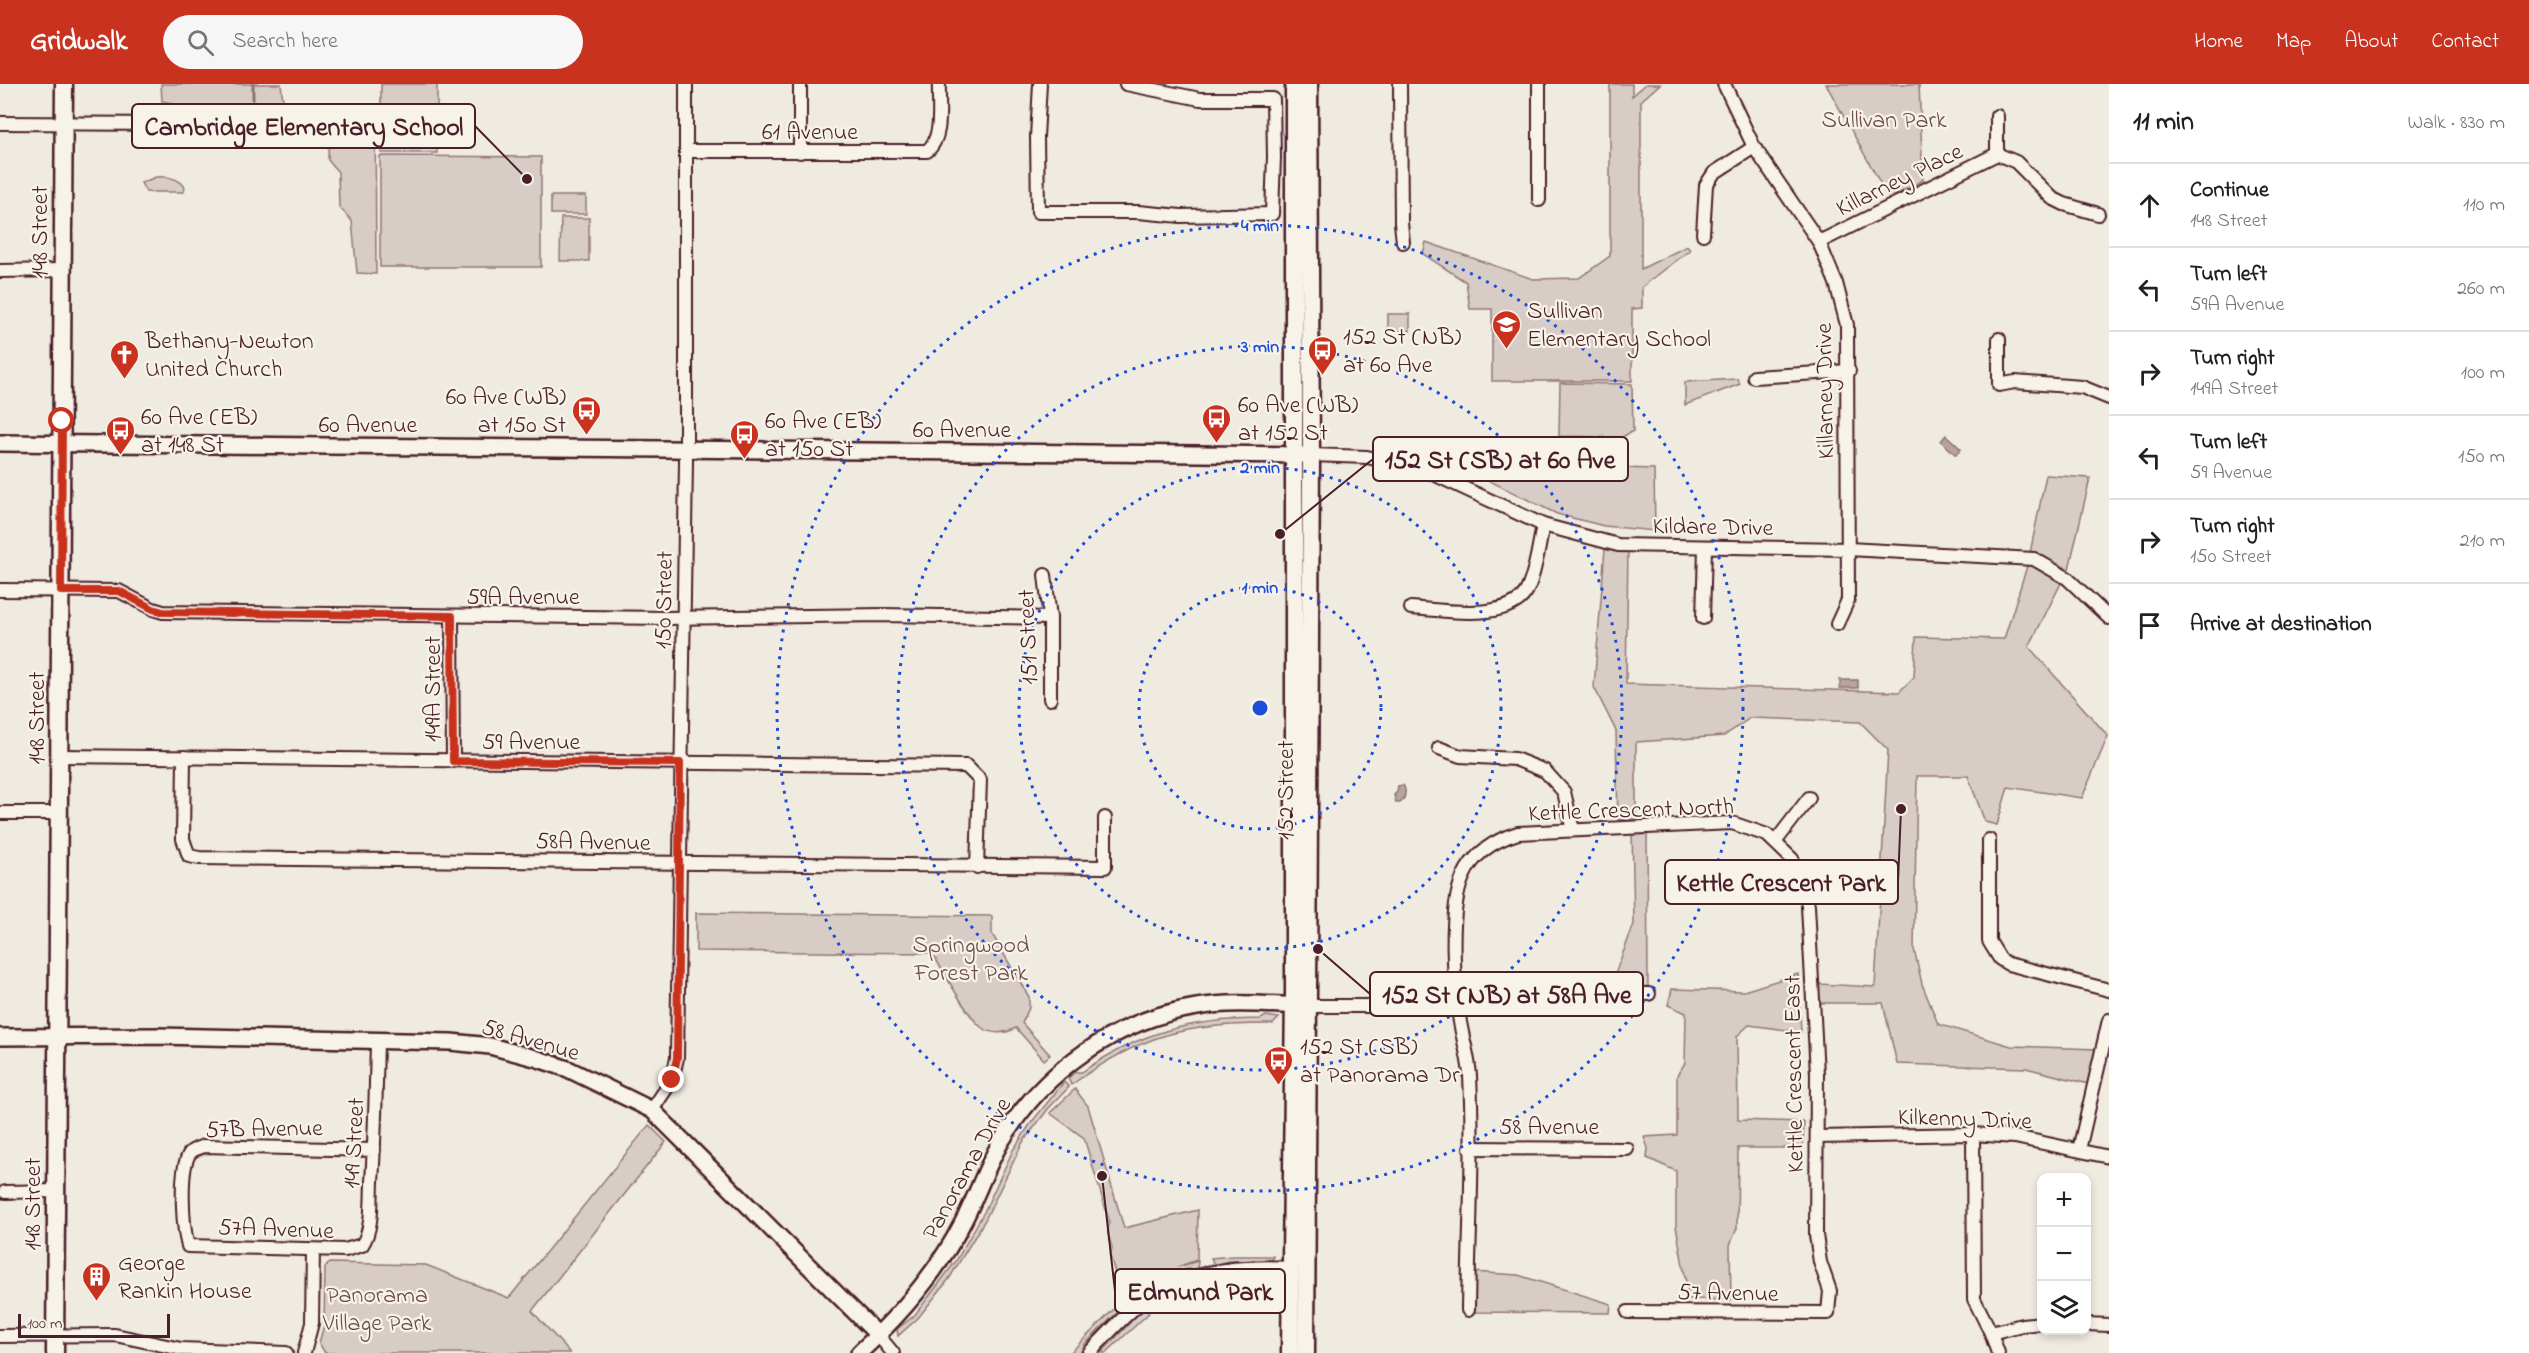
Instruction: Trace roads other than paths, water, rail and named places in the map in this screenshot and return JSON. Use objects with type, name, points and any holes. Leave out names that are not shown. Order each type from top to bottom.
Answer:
[{"type":"main road","name":"148 Street","points":[[55,1353],[64,84]]},
{"type":"main road","name":"152 Street","points":[[1294,84],[1303,455]]},
{"type":"main road","name":"152 Street","points":[[1305,1353],[1301,1005],[1303,455],[1310,84]]},
{"type":"main road","name":"152 Street","points":[[1290,1353],[1290,1268],[1301,1005]]},
{"type":"main road","points":[[1290,1268],[1297,1270],[1306,1295]]},
{"type":"street","name":"150 Street","points":[[652,1110],[672,1080],[677,1058],[686,449],[686,84]]},
{"type":"street","points":[[800,84],[800,152]]},
{"type":"street","name":"61 Avenue","points":[[686,152],[921,153],[932,147],[938,135],[939,84]]},
{"type":"street","points":[[1040,84],[1037,137],[1038,212],[1138,212],[1181,216],[1272,214],[1273,99],[1200,99],[1126,84]]},
{"type":"street","points":[[1400,84],[1403,242]]},
{"type":"street","points":[[1539,84],[1539,200]]},
{"type":"street","name":"Killarney Drive","points":[[1724,84],[1754,147],[1819,242],[1836,283],[1847,325],[1849,371],[1848,600],[1837,624]]},
{"type":"street","name":"Killarney Place","points":[[1997,116],[1997,154]]},
{"type":"street","points":[[0,123],[168,124]]},
{"type":"street","points":[[1703,234],[1706,185],[1714,173],[1754,147]]},
{"type":"street","name":"Killarney Place","points":[[1819,242],[1997,154],[2016,162],[2052,198],[2098,214]]},
{"type":"street","points":[[0,271],[63,270]]},
{"type":"street","points":[[1999,339],[1999,385],[2015,382],[2082,387],[2109,398]]},
{"type":"street","points":[[1754,377],[1849,371]]},
{"type":"street","name":"60 Avenue","points":[[0,443],[1303,455]]},
{"type":"street","name":"Kildare Drive","points":[[1303,455],[1366,457],[1425,470],[1440,475],[1543,525],[1618,545],[1848,549],[2034,559],[2067,578],[2109,618]]},
{"type":"street","points":[[1412,608],[1477,612],[1511,607],[1528,590],[1543,525]]},
{"type":"street","points":[[1703,618],[1705,548]]},
{"type":"street","name":"151 Street","points":[[1045,575],[1050,618],[1050,699]]},
{"type":"street","name":"59A Avenue","points":[[0,590],[119,591],[163,612],[683,618],[883,615],[1050,618]]},
{"type":"street","name":"149A Street","points":[[452,616],[453,761]]},
{"type":"street","points":[[1439,748],[1460,756],[1515,759],[1545,771],[1555,779],[1564,792],[1573,830]]},
{"type":"street","name":"59 Avenue","points":[[60,756],[966,766],[980,780],[977,867]]},
{"type":"street","name":"58A Avenue","points":[[184,757],[183,839],[189,856],[199,858],[1105,867],[1105,818]]},
{"type":"street","points":[[1776,841],[1809,798]]},
{"type":"street","points":[[0,813],[60,813]]},
{"type":"street","name":"Kettle Crescent North","points":[[1455,991],[1456,900],[1469,866],[1487,847],[1518,833],[1732,823],[1754,829],[1776,841]]},
{"type":"street","points":[[1989,840],[1989,941],[2000,959],[2008,964],[2109,990]]},
{"type":"street","name":"Kettle Crescent East","points":[[1776,841],[1798,868],[1805,885],[1808,906],[1817,1056],[1816,1234],[1820,1262],[1830,1291],[1828,1313]]},
{"type":"street","points":[[1455,991],[1469,1067],[1468,1310]]},
{"type":"street","points":[[1301,1005],[1382,1006],[1455,991],[1649,993]]},
{"type":"street","name":"Panorama Drive","points":[[859,1353],[878,1335],[924,1282],[949,1248],[1009,1128],[1032,1097],[1058,1071],[1102,1041],[1132,1026],[1171,1012],[1216,1005],[1301,1005]]},
{"type":"street","points":[[2079,1150],[2109,1020]]},
{"type":"street","name":"58 Avenue","points":[[0,1037],[179,1036],[452,1042],[490,1046],[568,1069],[652,1110],[878,1335]]},
{"type":"street","name":"149 Street","points":[[362,1245],[366,1240],[369,1224],[377,1042]]},
{"type":"street","points":[[1973,1134],[1974,1299],[1998,1353]]},
{"type":"street","name":"Kilkenny Drive","points":[[1818,1137],[1973,1134],[2015,1137],[2109,1157]]},
{"type":"street","name":"57B Avenue","points":[[188,1246],[184,1233],[184,1163],[191,1151],[204,1146],[374,1150]]},
{"type":"street","name":"58 Avenue","points":[[1470,1148],[1627,1149]]},
{"type":"street","points":[[5,1192],[56,1191]]},
{"type":"street","name":"57A Avenue","points":[[188,1246],[345,1251],[362,1245]]},
{"type":"street","points":[[304,1353],[312,1323],[313,1250]]},
{"type":"street","points":[[1089,1353],[1131,1310],[1157,1292],[1182,1279],[1229,1268],[1290,1268]]},
{"type":"street","name":"57 Avenue","points":[[1628,1312],[1828,1313]]},
{"type":"street","points":[[1991,1333],[2022,1324],[2037,1323]]},
{"type":"street","points":[[2091,1324],[2109,1325]]},
{"type":"street","points":[[0,1336],[114,1335],[181,1351],[286,1353]]},
{"type":"street","points":[[878,1335],[893,1353]]},
{"type":"waterway","points":[[253,84],[253,100]]},
{"type":"place","name":"Cambridge Elementary School","points":[[527,179]]},
{"type":"place","name":"Sullivan Elementary School","points":[[1506,350]]},
{"type":"place","name":"152 St (NB) at 60 Ave","points":[[1322,376]]},
{"type":"place","name":"Bethany-Newton United Church","points":[[124,380]]},
{"type":"place","name":"60 Ave (WB) at 150 St","points":[[587,436]]},
{"type":"place","name":"60 Ave (WB) at 152 St","points":[[1217,444]]},
{"type":"place","name":"60 Ave (EB) at 148 St","points":[[120,456]]},
{"type":"place","name":"60 Ave (EB) at 150 St","points":[[744,460]]},
{"type":"place","name":"152 St (SB) at 60 Ave","points":[[1280,534]]},
{"type":"place","name":"Kettle Crescent Park","points":[[1901,809]]},
{"type":"place","name":"152 St (NB) at 58A Ave","points":[[1318,949]]},
{"type":"place","name":"152 St (SB) at Panorama Dr","points":[[1279,1086]]},
{"type":"place","name":"Edmund Park","points":[[1102,1176]]},
{"type":"place","name":"George Rankin House","points":[[97,1302]]},
{"type":"park label","name":"Sullivan Park","points":[[1884,119]]},
{"type":"park label","name":"Springwood Forest Park","points":[[971,958]]},
{"type":"park label","name":"Panorama Village Park","points":[[377,1308]]}]
